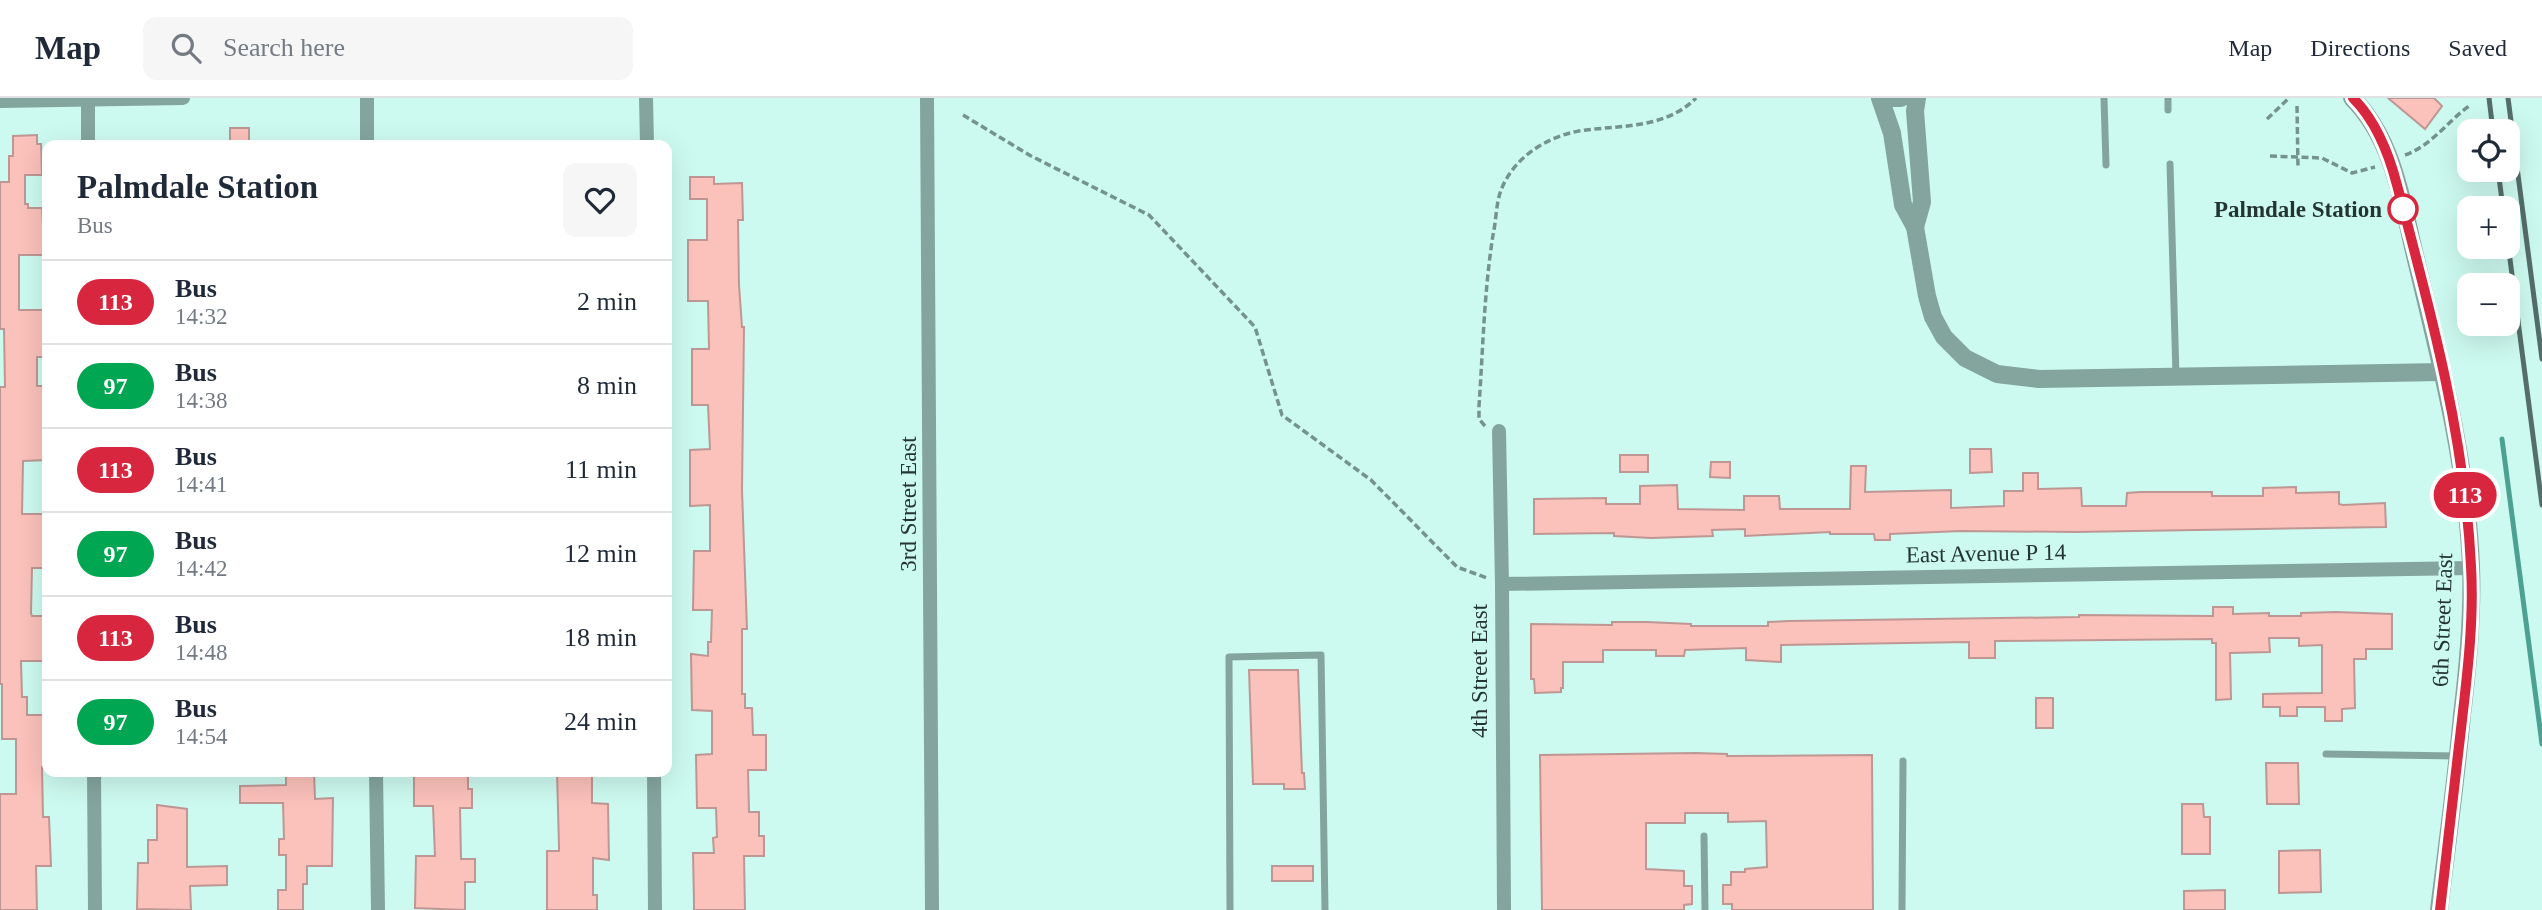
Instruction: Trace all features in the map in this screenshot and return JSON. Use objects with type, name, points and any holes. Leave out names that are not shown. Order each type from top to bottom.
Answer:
[{"type":"street","points":[[0,101],[183,98]]},
{"type":"street","points":[[367,98],[367,140]]},
{"type":"street","points":[[646,98],[647,140]]},
{"type":"street","name":"3rd Street East","points":[[928,98],[932,910]]},
{"type":"street","points":[[1880,98],[1892,133],[1903,205],[1915,227],[1933,317],[1944,337],[1965,358],[1997,374],[2039,379],[2442,372]]},
{"type":"street","points":[[1886,98],[1901,98]]},
{"type":"street","points":[[1915,227],[1922,202],[1915,111],[1917,98]]},
{"type":"street","name":"6th Street East","points":[[2353,98],[2369,118],[2390,161],[2442,372],[2463,481],[2471,568],[2469,650],[2440,910]]},
{"type":"street","points":[[88,99],[88,140]]},
{"type":"street","name":"4th Street East","points":[[1499,432],[1504,910]]},
{"type":"street","name":"East Avenue P 14","points":[[1502,584],[2471,568]]},
{"type":"street","points":[[94,777],[96,910]]},
{"type":"street","points":[[376,777],[378,910]]},
{"type":"street","points":[[654,777],[655,910]]},
{"type":"lane","points":[[2104,98],[2106,165]]},
{"type":"lane","points":[[2168,98],[2168,110]]},
{"type":"lane","points":[[2170,164],[2176,377]]},
{"type":"lane","points":[[1230,910],[1229,657],[1321,655],[1325,910]]},
{"type":"lane","points":[[2326,754],[2458,756]]},
{"type":"lane","points":[[1902,910],[1903,761]]},
{"type":"lane","points":[[1704,836],[1705,910]]},
{"type":"path","points":[[1499,432],[1482,425],[1479,406],[1488,271],[1500,192],[1515,168],[1539,145],[1568,132],[1661,121],[1682,111],[1696,98]]},
{"type":"path","points":[[2267,120],[2289,98]]},
{"type":"path","points":[[2400,157],[2424,147],[2469,106]]},
{"type":"path","points":[[2297,107],[2298,168]]},
{"type":"path","points":[[963,115],[1031,156],[1149,215],[1255,327],[1282,415],[1371,480],[1457,567],[1502,584]]},
{"type":"path","points":[[2270,156],[2322,158],[2352,173],[2378,166]]},
{"type":"building","points":[[2388,98],[2434,98],[2442,106],[2425,129]]},
{"type":"building","points":[[230,128],[249,128],[249,140],[230,140]]},
{"type":"building","points":[[37,135],[37,144],[41,144],[42,175],[25,175],[25,204],[28,204],[28,208],[42,208],[42,255],[19,255],[19,310],[42,310],[42,357],[37,357],[37,386],[42,386],[42,460],[23,461],[22,514],[42,514],[42,568],[32,568],[31,613],[32,616],[42,616],[42,661],[21,661],[22,697],[27,697],[27,715],[42,715],[43,817],[49,817],[51,866],[36,866],[37,910],[0,910],[0,794],[16,794],[16,739],[2,739],[0,684],[0,387],[5,387],[4,329],[0,329],[0,182],[9,182],[9,156],[13,156],[13,136]]},
{"type":"building","points":[[690,177],[714,177],[714,184],[742,183],[743,220],[738,220],[739,285],[744,327],[742,490],[747,629],[742,629],[742,694],[745,694],[745,708],[752,708],[753,735],[766,735],[766,770],[748,770],[749,812],[759,812],[759,836],[764,836],[764,856],[744,856],[745,910],[694,910],[693,853],[714,853],[713,838],[717,837],[716,808],[697,808],[696,755],[712,754],[712,711],[692,710],[691,654],[708,656],[712,610],[693,610],[694,551],[710,551],[710,505],[690,506],[690,450],[710,449],[708,405],[692,405],[692,349],[709,349],[708,301],[688,301],[688,240],[707,240],[707,199],[690,199]]},
{"type":"building","points":[[1970,449],[1991,449],[1992,472],[1970,473]]},
{"type":"building","points":[[1620,455],[1648,455],[1648,472],[1620,472]]},
{"type":"building","points":[[1711,462],[1730,462],[1730,478],[1710,477]]},
{"type":"building","points":[[1851,466],[1866,466],[1865,492],[1951,490],[1951,508],[2004,506],[2004,491],[2023,491],[2023,473],[2038,473],[2038,489],[2081,488],[2082,506],[2126,506],[2127,493],[2140,492],[2212,492],[2212,496],[2263,496],[2263,488],[2296,487],[2296,493],[2339,492],[2339,504],[2343,505],[2385,503],[2386,527],[1961,531],[1890,534],[1890,540],[1875,540],[1874,534],[1830,532],[1745,536],[1745,529],[1712,530],[1713,536],[1651,538],[1614,536],[1614,533],[1534,534],[1534,499],[1606,498],[1606,504],[1640,504],[1640,486],[1677,485],[1678,509],[1744,510],[1744,496],[1779,496],[1780,509],[1850,509]]},
{"type":"building","points":[[2213,607],[2233,607],[2233,614],[2269,613],[2269,616],[2336,612],[2392,614],[2392,649],[2366,649],[2366,659],[2354,659],[2355,708],[2342,709],[2342,721],[2325,721],[2325,707],[2297,707],[2297,716],[2280,716],[2280,707],[2263,707],[2263,694],[2322,693],[2322,645],[2299,646],[2299,638],[2269,638],[2270,652],[2230,653],[2231,699],[2216,700],[2216,643],[2212,643],[2212,639],[1995,641],[1995,658],[1969,658],[1969,642],[1781,645],[1781,662],[1746,660],[1746,648],[1685,650],[1684,656],[1656,656],[1656,650],[1603,650],[1603,662],[1563,662],[1561,692],[1535,693],[1534,679],[1531,679],[1531,624],[1612,625],[1612,622],[1647,622],[1691,626],[1768,626],[1768,622],[1789,621],[2079,615],[2213,616]]},
{"type":"building","points":[[1249,670],[1298,670],[1305,789],[1284,789],[1284,784],[1253,784]]},
{"type":"building","points":[[2036,698],[2053,698],[2053,728],[2036,728]]},
{"type":"building","points":[[1696,753],[1727,756],[1872,755],[1873,910],[1732,910],[1732,904],[1723,904],[1723,885],[1731,885],[1731,872],[1767,867],[1766,821],[1728,822],[1728,813],[1685,813],[1685,823],[1646,823],[1646,869],[1684,871],[1684,886],[1692,886],[1692,904],[1684,905],[1684,910],[1542,910],[1540,755]]},
{"type":"building","points":[[2266,763],[2298,763],[2299,804],[2267,804]]},
{"type":"building","points":[[286,777],[314,777],[315,799],[333,798],[332,866],[307,866],[307,884],[303,884],[303,910],[278,910],[278,890],[286,890],[286,855],[279,855],[279,839],[284,839],[283,803],[240,803],[240,786],[286,785]]},
{"type":"building","points":[[414,777],[468,777],[468,789],[472,789],[472,808],[460,808],[461,859],[475,859],[475,882],[465,882],[465,910],[415,908],[416,856],[435,856],[433,806],[414,806]]},
{"type":"building","points":[[557,777],[592,777],[592,803],[608,804],[609,860],[593,858],[593,895],[597,895],[597,910],[547,910],[547,851],[559,851]]},
{"type":"building","points":[[2182,804],[2203,804],[2204,817],[2210,817],[2210,854],[2182,854]]},
{"type":"building","points":[[157,805],[187,809],[187,867],[227,866],[227,885],[190,886],[191,910],[137,909],[138,863],[148,863],[148,840],[157,840]]},
{"type":"building","points":[[2320,850],[2321,892],[2279,893],[2279,851]]},
{"type":"building","points":[[1272,866],[1313,866],[1313,881],[1272,881]]},
{"type":"building","points":[[2225,890],[2225,910],[2184,910],[2184,891]]},
{"type":"waterway","points":[[2502,439],[2542,744]]},
{"type":"railway","points":[[2489,98],[2492,119]]},
{"type":"railway","points":[[2508,98],[2542,359]]},
{"type":"railway","points":[[2500,182],[2501,196]]},
{"type":"railway","points":[[2510,259],[2542,505]]},
{"type":"bus line","name":"113","points":[[2353,98],[2369,118],[2390,161],[2397,185],[2455,434],[2469,529],[2469,650],[2440,910]]},
{"type":"place","name":"Palmdale Station","points":[[2403,209]]}]
